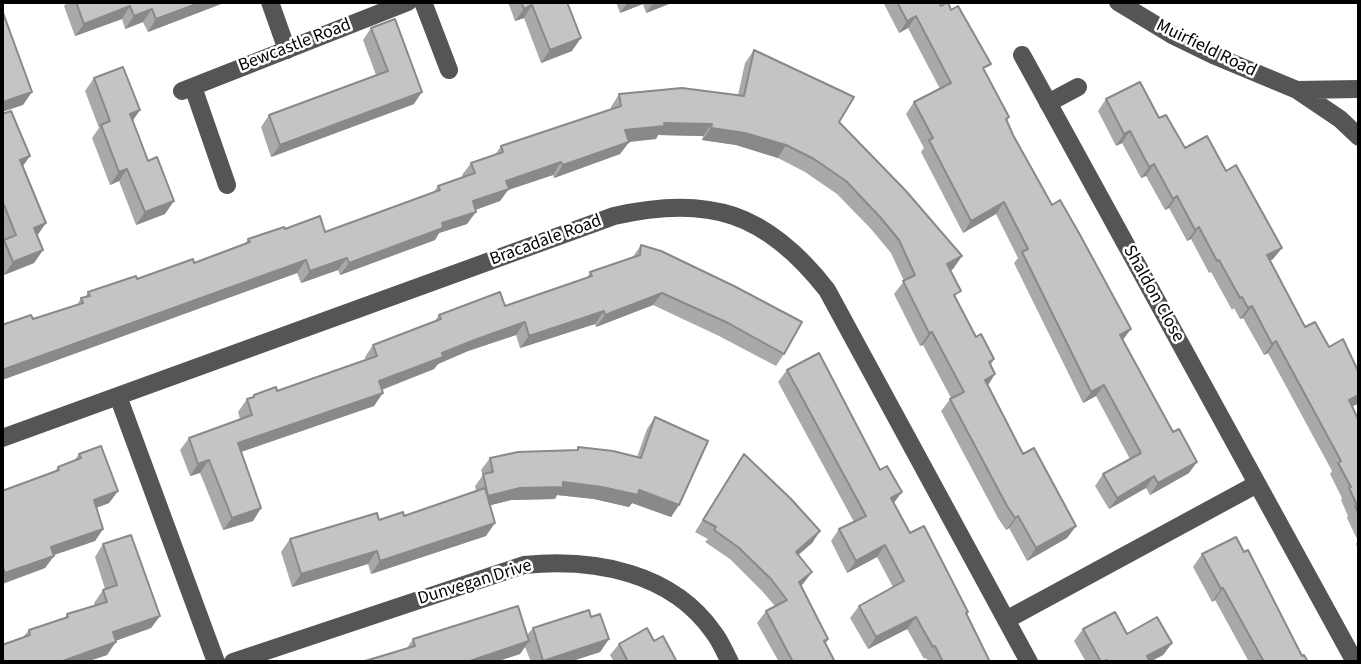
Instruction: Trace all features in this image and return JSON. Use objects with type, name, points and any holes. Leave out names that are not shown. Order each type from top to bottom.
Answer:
[{"type":"street","points":[[270,2],[287,50]]},
{"type":"street","name":"Bewcastle Road","points":[[227,185],[187,89],[408,2]]},
{"type":"street","points":[[423,2],[449,69]]},
{"type":"street","name":"Muirfield Road","points":[[1124,3],[1174,36],[1297,90],[1340,119],[1359,137]]},
{"type":"street","name":"Shaldon Close","points":[[1022,55],[1355,662]]},
{"type":"street","points":[[1048,103],[1078,86]]},
{"type":"street","name":"Muirfield Road","points":[[1297,90],[1359,89]]},
{"type":"street","name":"Bracadale Road","points":[[2,439],[614,216],[672,206],[729,213],[755,225],[783,243],[806,263],[827,290],[1029,662]]},
{"type":"street","points":[[118,396],[216,662]]},
{"type":"street","points":[[1006,620],[1257,484]]},
{"type":"street","name":"Dunvegan Drive","points":[[233,662],[524,565],[554,562],[612,568],[647,580],[684,600],[714,633],[730,662]]},
{"type":"building","points":[[76,2],[202,2],[156,19],[152,9],[134,16],[130,6],[84,24]]},
{"type":"building","points":[[521,2],[567,2],[581,38],[550,50],[532,5],[524,9]]},
{"type":"building","points":[[897,2],[939,2],[941,6],[948,2],[951,10],[958,6],[991,64],[983,68],[1009,117],[1006,119],[1013,135],[1052,205],[1060,200],[1079,233],[1131,329],[1120,335],[1173,432],[1179,429],[1197,462],[1158,483],[1154,476],[1117,498],[1103,474],[1141,453],[1104,385],[1091,392],[1022,252],[1028,249],[1004,202],[971,221],[929,140],[933,138],[914,102],[951,83],[916,16],[907,21]]},
{"type":"building","points":[[2,10],[32,92],[3,102],[2,98]]},
{"type":"building","points":[[395,19],[422,92],[280,145],[269,115],[388,71],[371,28]]},
{"type":"building","points":[[754,50],[854,97],[839,122],[906,191],[962,256],[947,264],[961,291],[954,295],[976,337],[981,334],[994,359],[989,362],[995,374],[985,380],[1023,454],[1034,448],[1076,526],[1036,548],[1018,516],[1015,518],[1007,506],[950,399],[964,392],[932,332],[929,333],[903,281],[915,275],[899,240],[880,217],[846,181],[814,159],[786,145],[745,133],[711,128],[712,124],[664,123],[665,126],[625,130],[629,142],[506,181],[509,189],[473,201],[476,212],[442,223],[443,228],[349,263],[347,258],[310,271],[306,260],[2,370],[2,325],[31,315],[33,319],[83,303],[81,298],[90,296],[88,292],[136,276],[137,279],[193,259],[194,263],[250,242],[248,239],[284,227],[285,229],[320,216],[325,232],[440,190],[438,186],[475,173],[471,163],[503,152],[501,146],[621,106],[619,94],[682,88],[744,96]]},
{"type":"building","points":[[123,67],[140,110],[130,114],[148,161],[157,157],[174,201],[145,212],[127,169],[119,172],[101,125],[110,121],[94,78]]},
{"type":"building","points":[[1140,82],[1159,118],[1166,115],[1185,148],[1207,136],[1226,171],[1236,165],[1282,248],[1267,255],[1305,327],[1315,322],[1329,347],[1343,339],[1359,373],[1359,395],[1349,400],[1359,421],[1359,514],[1349,488],[1351,487],[1338,463],[1341,461],[1276,341],[1272,344],[1252,306],[1248,308],[1242,297],[1240,298],[1199,227],[1195,230],[1177,196],[1173,199],[1154,164],[1149,167],[1130,131],[1124,134],[1106,99]]},
{"type":"building","points":[[11,111],[30,156],[20,160],[46,223],[34,228],[43,250],[13,262],[4,240],[16,235],[2,200],[2,114]]},
{"type":"building","points":[[641,245],[661,251],[802,322],[784,354],[728,323],[662,293],[605,315],[604,311],[529,336],[525,322],[442,353],[443,357],[379,381],[383,393],[238,443],[261,508],[232,518],[209,460],[198,464],[189,438],[252,415],[247,399],[254,395],[276,387],[277,391],[377,356],[373,345],[441,319],[439,315],[500,292],[505,306],[592,276],[590,272],[640,255]]},
{"type":"building","points":[[819,353],[880,470],[887,466],[902,492],[891,498],[910,533],[924,526],[990,662],[943,662],[916,617],[876,637],[859,606],[904,581],[885,545],[856,561],[839,529],[866,516],[787,370]]},
{"type":"building","points":[[655,417],[708,441],[679,505],[639,490],[638,495],[563,482],[563,487],[520,488],[488,496],[483,474],[493,472],[490,458],[518,452],[578,450],[578,447],[641,458]]},
{"type":"building","points":[[101,446],[118,491],[94,500],[103,529],[51,547],[54,556],[5,573],[2,566],[2,491],[59,470],[58,467],[81,458],[79,454]]},
{"type":"building","points":[[744,454],[820,531],[796,552],[812,572],[799,582],[828,639],[824,641],[835,662],[793,662],[766,611],[787,600],[771,579],[738,547],[714,530],[716,527],[703,520]]},
{"type":"building","points":[[485,488],[495,523],[380,561],[377,551],[301,574],[290,539],[377,513],[379,520],[403,512],[404,516]]},
{"type":"building","points":[[131,535],[160,616],[113,632],[116,642],[60,662],[2,662],[2,645],[30,635],[29,630],[68,617],[67,614],[107,602],[103,590],[117,585],[103,544]]},
{"type":"building","points":[[1236,537],[1244,552],[1248,550],[1302,656],[1304,655],[1308,662],[1264,662],[1223,588],[1221,589],[1202,554]]},
{"type":"building","points":[[518,606],[529,641],[467,662],[365,662],[415,646],[413,639]]},
{"type":"building","points":[[589,610],[591,617],[600,614],[609,639],[543,661],[533,628]]},
{"type":"building","points":[[1115,612],[1127,634],[1157,617],[1172,643],[1147,656],[1150,662],[1101,662],[1083,629]]},
{"type":"building","points":[[647,628],[654,641],[663,636],[677,662],[628,662],[619,644]]}]
